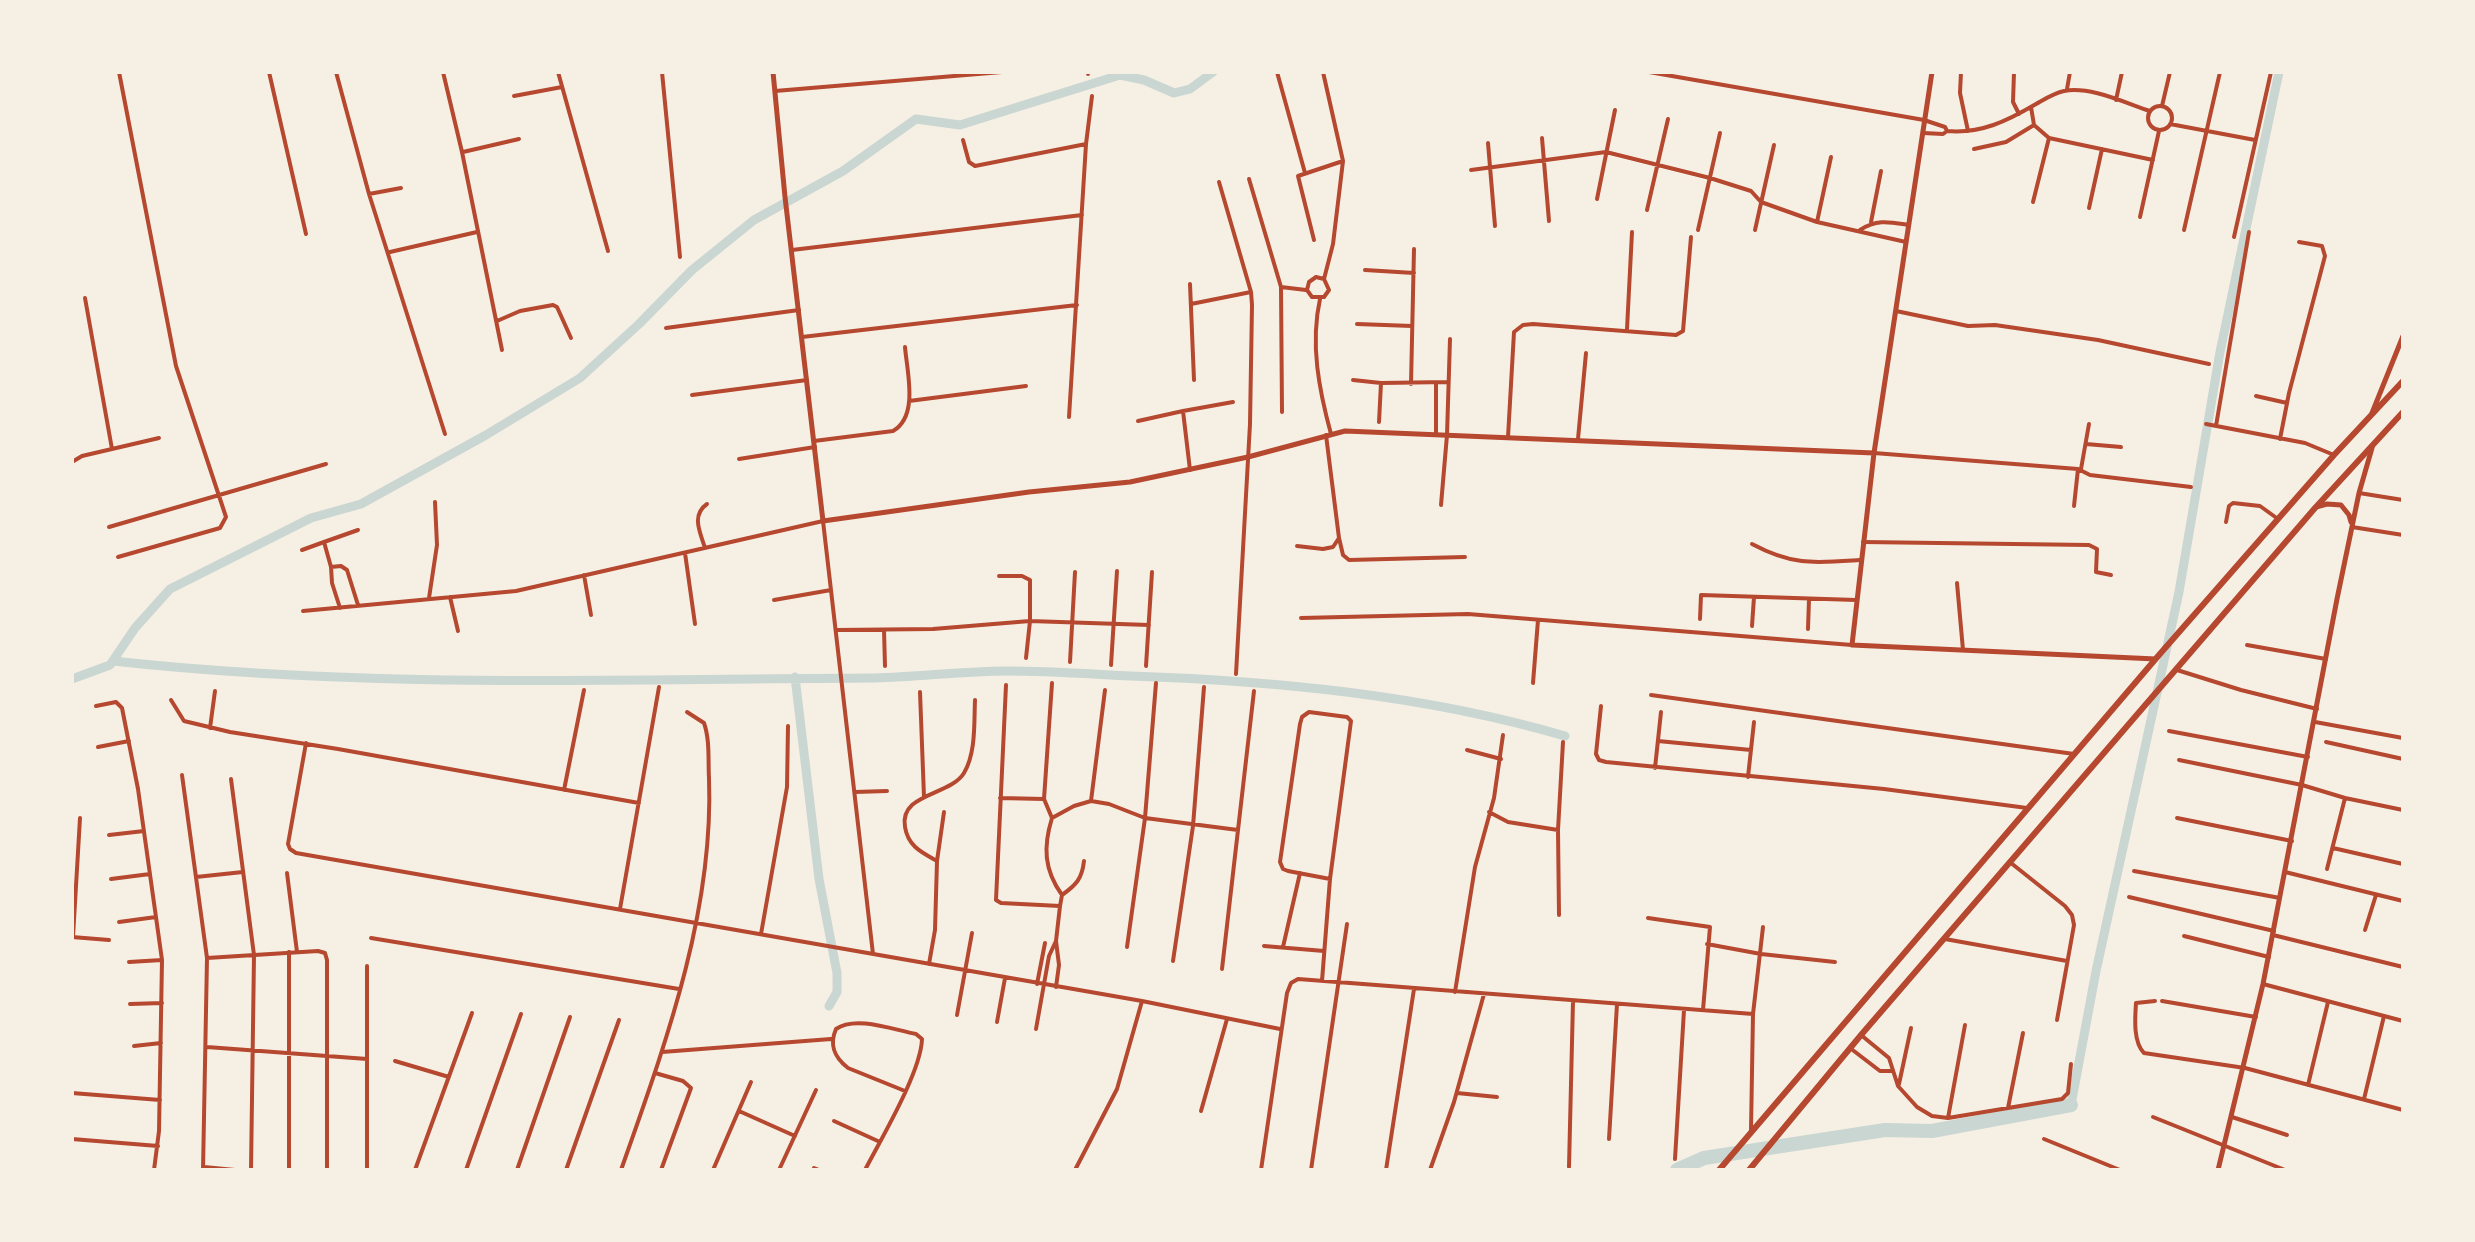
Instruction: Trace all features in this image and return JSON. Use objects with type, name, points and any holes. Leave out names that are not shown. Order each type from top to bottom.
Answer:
[{"type":"main road","points":[[1719,1170],[2184,627],[2403,381]]},
{"type":"main road","points":[[1750,1170],[1861,1035],[2315,508],[2403,412]]},
{"type":"street","points":[[118,557],[220,528],[226,522],[221,497],[176,366],[119,72]]},
{"type":"street","points":[[269,72],[306,234]]},
{"type":"street","points":[[336,72],[369,194],[445,434]]},
{"type":"street","points":[[443,72],[502,350]]},
{"type":"street","points":[[558,72],[608,251]]},
{"type":"street","points":[[662,72],[680,257]]},
{"type":"street","points":[[773,72],[873,954]]},
{"type":"street","points":[[775,91],[1002,72]]},
{"type":"street","points":[[1277,72],[1305,173]]},
{"type":"street","points":[[1323,72],[1343,161],[1333,244],[1324,279],[1329,290],[1320,299],[1316,333],[1318,387],[1328,435],[1343,555],[1349,560],[1465,557]]},
{"type":"street","points":[[1649,72],[1924,120],[1945,127],[1947,131]]},
{"type":"street","points":[[1852,645],[1874,453],[1932,72]]},
{"type":"street","points":[[1961,72],[1960,93],[1968,131]]},
{"type":"street","points":[[2014,72],[2013,102],[2019,114]]},
{"type":"street","points":[[2067,90],[2070,72]]},
{"type":"street","points":[[2116,100],[2122,72]]},
{"type":"street","points":[[2162,106],[2170,72]]},
{"type":"street","points":[[2184,230],[2220,72]]},
{"type":"street","points":[[2234,237],[2271,72]]},
{"type":"street","points":[[514,96],[562,87]]},
{"type":"street","points":[[1923,133],[1943,134],[1947,131],[1993,127],[2067,90],[2096,94],[2150,111],[2162,106]]},
{"type":"street","points":[[1069,417],[1086,144],[1092,96]]},
{"type":"street","points":[[2150,111],[2147,118],[2149,125],[2159,131],[2166,129],[2171,113],[2162,106]]},
{"type":"street","points":[[2031,107],[2034,125],[2049,138],[2153,160]]},
{"type":"street","points":[[1597,199],[1615,110]]},
{"type":"street","points":[[1647,210],[1668,119]]},
{"type":"street","points":[[2170,124],[2255,140]]},
{"type":"street","points":[[1974,149],[2006,142],[2034,125]]},
{"type":"street","points":[[2140,217],[2159,131]]},
{"type":"street","points":[[1698,230],[1720,133]]},
{"type":"street","points":[[1542,138],[1549,221]]},
{"type":"street","points":[[2033,202],[2049,138]]},
{"type":"street","points":[[462,152],[519,139]]},
{"type":"street","points":[[963,140],[969,162],[975,166],[1086,144]]},
{"type":"street","points":[[1488,143],[1495,226]]},
{"type":"street","points":[[1755,230],[1774,145]]},
{"type":"street","points":[[2089,208],[2102,149]]},
{"type":"street","points":[[1471,170],[1606,152],[1751,191],[1761,202],[1817,222],[1906,242]]},
{"type":"street","points":[[1817,222],[1831,157]]},
{"type":"street","points":[[1314,240],[1298,176],[1343,161]]},
{"type":"street","points":[[1871,222],[1881,171]]},
{"type":"street","points":[[1249,179],[1281,287],[1282,412]]},
{"type":"street","points":[[1219,182],[1251,292],[1248,457],[1236,674]]},
{"type":"street","points":[[369,194],[401,188]]},
{"type":"street","points":[[792,250],[1082,215]]},
{"type":"street","points":[[1860,230],[1871,222],[1880,221],[1909,225]]},
{"type":"street","points":[[389,252],[477,232]]},
{"type":"street","points":[[1627,330],[1632,232]]},
{"type":"street","points":[[2215,426],[2249,232]]},
{"type":"street","points":[[1508,437],[1514,332],[1519,327],[1533,324],[1668,336],[1683,331],[1691,237]]},
{"type":"street","points":[[2280,439],[2325,256],[2322,246],[2299,242]]},
{"type":"street","points":[[1411,384],[1414,249]]},
{"type":"street","points":[[1365,270],[1414,273]]},
{"type":"street","points":[[1307,290],[1312,279],[1324,279]]},
{"type":"street","points":[[1190,284],[1194,380]]},
{"type":"street","points":[[1281,287],[1307,290],[1312,297],[1320,299]]},
{"type":"street","points":[[1191,304],[1251,292]]},
{"type":"street","points":[[85,298],[112,449]]},
{"type":"street","points":[[497,321],[528,308],[553,305],[557,307],[571,338]]},
{"type":"street","points":[[802,337],[1077,305]]},
{"type":"street","points":[[666,328],[799,310]]},
{"type":"street","points":[[1896,311],[1968,326],[1995,325],[2098,340],[2209,364]]},
{"type":"street","points":[[1357,324],[1412,326]]},
{"type":"street","points":[[2371,414],[2403,336]]},
{"type":"street","points":[[1441,505],[1450,339]]},
{"type":"street","points":[[739,459],[893,431],[899,427],[907,415],[909,401],[905,347]]},
{"type":"street","points":[[1578,439],[1586,353]]},
{"type":"street","points":[[692,395],[807,380]]},
{"type":"street","points":[[1353,380],[1411,384],[1448,382]]},
{"type":"street","points":[[1379,422],[1381,383]]},
{"type":"street","points":[[1436,383],[1436,434]]},
{"type":"street","points":[[909,401],[1026,386]]},
{"type":"street","points":[[2256,396],[2287,403]]},
{"type":"street","points":[[1138,421],[1233,402]]},
{"type":"street","points":[[1183,411],[1190,470]]},
{"type":"street","points":[[2074,506],[2089,424]]},
{"type":"street","points":[[2206,424],[2305,443],[2334,455]]},
{"type":"street","points":[[303,611],[516,591],[823,521],[977,499],[1130,482],[1248,457],[1328,435],[1360,431],[1874,453],[2079,469],[2090,475],[2191,487]]},
{"type":"street","points":[[72,462],[82,456],[159,438]]},
{"type":"street","points":[[2218,1170],[2245,1068],[2269,957],[2352,527],[2374,441]]},
{"type":"street","points":[[2086,444],[2121,447]]},
{"type":"street","points":[[109,527],[221,497],[326,464]]},
{"type":"street","points":[[2359,493],[2403,500]]},
{"type":"street","points":[[429,598],[437,545],[435,502]]},
{"type":"street","points":[[2226,522],[2229,506],[2233,503],[2260,506],[2278,519]]},
{"type":"street","points":[[705,549],[697,516],[707,504]]},
{"type":"street","points":[[2315,508],[2327,504],[2341,505],[2349,515],[2352,527]]},
{"type":"street","points":[[2352,527],[2403,535]]},
{"type":"street","points":[[302,550],[358,530]]},
{"type":"street","points":[[1297,546],[1323,549],[1333,547],[1339,538]]},
{"type":"street","points":[[324,542],[340,608]]},
{"type":"street","points":[[1863,542],[2089,545],[2097,549],[2096,572],[2111,575]]},
{"type":"street","points":[[1752,544],[1778,558],[1802,563],[1860,560]]},
{"type":"street","points":[[685,553],[695,624]]},
{"type":"street","points":[[331,567],[341,566],[347,570],[358,605]]},
{"type":"street","points":[[1111,665],[1117,571]]},
{"type":"street","points":[[1070,662],[1075,572]]},
{"type":"street","points":[[1146,666],[1152,572]]},
{"type":"street","points":[[584,575],[591,615]]},
{"type":"street","points":[[999,576],[1022,576],[1030,580],[1026,658]]},
{"type":"street","points":[[1957,583],[1963,650]]},
{"type":"street","points":[[774,600],[831,590]]},
{"type":"street","points":[[1700,619],[1701,595],[1856,600]]},
{"type":"street","points":[[450,597],[458,631]]},
{"type":"street","points":[[1752,626],[1754,597]]},
{"type":"street","points":[[1808,629],[1809,599]]},
{"type":"street","points":[[1301,618],[1468,614],[1852,645],[2158,657]]},
{"type":"street","points":[[1533,683],[1538,620]]},
{"type":"street","points":[[836,630],[971,627],[1030,621],[1149,625]]},
{"type":"street","points":[[884,630],[885,666]]},
{"type":"street","points":[[2247,645],[2326,659]]},
{"type":"street","points":[[2176,670],[2317,709]]},
{"type":"street","points":[[1052,683],[1044,799],[1052,818],[1045,853],[1051,880],[1062,895]]},
{"type":"street","points":[[1127,947],[1145,818],[1156,683]]},
{"type":"street","points":[[1006,685],[996,900],[1001,903],[1060,906]]},
{"type":"street","points":[[620,909],[659,687]]},
{"type":"street","points":[[1173,961],[1193,826],[1204,687]]},
{"type":"street","points":[[564,790],[584,690]]},
{"type":"street","points":[[1091,801],[1105,690]]},
{"type":"street","points":[[210,728],[215,691]]},
{"type":"street","points":[[1222,969],[1254,691]]},
{"type":"street","points":[[920,692],[924,798]]},
{"type":"street","points":[[1651,695],[2076,754]]},
{"type":"street","points":[[171,700],[184,721],[210,728],[639,803]]},
{"type":"street","points":[[937,861],[911,844],[904,822],[909,807],[959,780],[965,771],[971,752],[975,700]]},
{"type":"street","points":[[96,706],[116,702],[120,705],[144,831],[162,960],[160,1100],[154,1170]]},
{"type":"street","points":[[1601,706],[1596,754],[1599,760],[1884,789],[2030,808]]},
{"type":"street","points":[[621,1170],[662,1052],[679,989],[708,839],[706,730],[698,718],[687,712]]},
{"type":"street","points":[[1322,982],[1330,879],[1351,721],[1347,717],[1309,712],[1302,717],[1280,862],[1283,869],[1330,879]]},
{"type":"street","points":[[1655,768],[1661,712]]},
{"type":"street","points":[[1748,777],[1754,722]]},
{"type":"street","points":[[2315,722],[2403,738]]},
{"type":"street","points":[[761,934],[787,787],[788,726]]},
{"type":"street","points":[[2169,731],[2308,757]]},
{"type":"street","points":[[1455,992],[1475,867],[1494,798],[1503,735]]},
{"type":"street","points":[[98,747],[129,741]]},
{"type":"street","points":[[1658,741],[1751,750]]},
{"type":"street","points":[[1559,915],[1558,830],[1563,742]]},
{"type":"street","points":[[2326,742],[2403,759]]},
{"type":"street","points":[[306,743],[288,844],[292,852],[1142,1001],[1280,1029]]},
{"type":"street","points":[[1467,750],[1501,759]]},
{"type":"street","points":[[2179,760],[2403,810]]},
{"type":"street","points":[[182,775],[207,958],[204,1169],[234,1170]]},
{"type":"street","points":[[231,779],[254,955],[251,1170]]},
{"type":"street","points":[[855,792],[887,791]]},
{"type":"street","points":[[1000,798],[1044,799]]},
{"type":"street","points":[[2327,869],[2345,798]]},
{"type":"street","points":[[1052,818],[1091,801],[1109,804],[1145,818],[1238,830]]},
{"type":"street","points":[[929,964],[944,812]]},
{"type":"street","points":[[1489,812],[1508,822],[1558,830]]},
{"type":"street","points":[[80,818],[73,937],[109,940]]},
{"type":"street","points":[[2177,818],[2292,841]]},
{"type":"street","points":[[109,835],[144,831]]},
{"type":"street","points":[[2333,848],[2403,864]]},
{"type":"street","points":[[1036,1029],[1049,956],[1056,941],[1062,895],[1078,883],[1084,861]]},
{"type":"street","points":[[2011,863],[2061,902],[2072,915],[2074,925],[2057,1020]]},
{"type":"street","points":[[2134,871],[2280,898]]},
{"type":"street","points":[[196,877],[243,872]]},
{"type":"street","points":[[2285,872],[2403,901]]},
{"type":"street","points":[[287,873],[297,952]]},
{"type":"street","points":[[1283,947],[1300,873]]},
{"type":"street","points":[[111,879],[150,874]]},
{"type":"street","points":[[2365,930],[2376,895]]},
{"type":"street","points":[[2129,897],[2403,967]]},
{"type":"street","points":[[119,922],[156,917]]},
{"type":"street","points":[[1648,918],[1709,926],[1703,1010]]},
{"type":"street","points":[[1311,1170],[1347,924]]},
{"type":"street","points":[[1751,1133],[1753,1014],[1763,927]]},
{"type":"street","points":[[957,1015],[972,933]]},
{"type":"street","points":[[2184,936],[2269,957]]},
{"type":"street","points":[[371,938],[679,989]]},
{"type":"street","points":[[1945,939],[2067,961]]},
{"type":"street","points":[[1055,988],[1060,957],[1056,941]]},
{"type":"street","points":[[1037,984],[1045,943]]},
{"type":"street","points":[[1707,944],[1835,962]]},
{"type":"street","points":[[1264,946],[1324,951]]},
{"type":"street","points":[[207,958],[318,951],[326,957],[329,1057],[327,1170]]},
{"type":"street","points":[[289,952],[289,1170]]},
{"type":"street","points":[[129,962],[162,960]]},
{"type":"street","points":[[367,966],[367,1170]]},
{"type":"street","points":[[997,1022],[1005,978]]},
{"type":"street","points":[[1261,1170],[1280,1029],[1291,983],[1298,979],[1753,1014]]},
{"type":"street","points":[[2263,984],[2403,1021]]},
{"type":"street","points":[[1386,1170],[1414,989]]},
{"type":"street","points":[[1430,1170],[1457,1093],[1484,994]]},
{"type":"street","points":[[1075,1170],[1117,1089],[1142,1001]]},
{"type":"street","points":[[1569,1167],[1573,1001]]},
{"type":"street","points":[[2155,1001],[2136,1003],[2140,1051],[2245,1068],[2403,1110]]},
{"type":"street","points":[[2162,1001],[2256,1017]]},
{"type":"street","points":[[2308,1085],[2328,1002]]},
{"type":"street","points":[[130,1004],[162,1003]]},
{"type":"street","points":[[1609,1139],[1617,1004]]},
{"type":"street","points":[[1675,1159],[1684,1009]]},
{"type":"street","points":[[415,1170],[472,1013]]},
{"type":"street","points":[[466,1170],[521,1014]]},
{"type":"street","points":[[2364,1099],[2384,1016]]},
{"type":"street","points":[[517,1170],[570,1017]]},
{"type":"street","points":[[1201,1111],[1227,1019]]},
{"type":"street","points":[[566,1170],[619,1020]]},
{"type":"street","points":[[865,1170],[905,1091],[921,1049],[920,1036],[851,1023],[836,1029],[832,1039],[836,1057],[848,1068],[905,1091]]},
{"type":"street","points":[[1948,1118],[1965,1025]]},
{"type":"street","points":[[1898,1086],[1911,1028]]},
{"type":"street","points":[[2008,1108],[2023,1033]]},
{"type":"street","points":[[1861,1035],[1889,1058],[1898,1086],[1932,1116],[1948,1118],[2066,1097],[2071,1064]]},
{"type":"street","points":[[662,1052],[832,1039]]},
{"type":"street","points":[[134,1046],[161,1043]]},
{"type":"street","points":[[207,1047],[367,1059]]},
{"type":"street","points":[[1850,1048],[1880,1071],[1893,1071]]},
{"type":"street","points":[[395,1061],[449,1077]]},
{"type":"street","points":[[655,1073],[683,1081],[691,1088],[661,1170]]},
{"type":"street","points":[[713,1170],[751,1082]]},
{"type":"street","points":[[779,1170],[816,1090]]},
{"type":"street","points":[[72,1093],[160,1100]]},
{"type":"street","points":[[1457,1093],[1497,1097]]},
{"type":"street","points":[[739,1111],[795,1136]]},
{"type":"street","points":[[2153,1117],[2285,1170]]},
{"type":"street","points":[[2232,1117],[2287,1135]]},
{"type":"street","points":[[834,1121],[880,1142]]},
{"type":"street","points":[[72,1139],[158,1146]]},
{"type":"street","points":[[2044,1139],[2120,1170]]},
{"type":"waterway","points":[[72,679],[110,665],[135,628],[170,589],[311,518],[361,504],[486,435],[580,378],[692,270],[754,220],[843,171],[916,119],[960,125],[1120,75],[1144,80],[1174,93],[1190,89],[1213,72]]},
{"type":"waterway","points":[[2071,1105],[2096,971],[2179,592],[2220,352],[2279,72]]},
{"type":"waterway","points":[[113,661],[208,670],[398,679],[875,678],[1007,671],[1186,678],[1296,686],[1405,700],[1565,736]]},
{"type":"waterway","points":[[795,677],[819,879],[837,973],[837,992],[829,1006]]},
{"type":"waterway","points":[[1677,1170],[1704,1158],[1885,1130],[1932,1131],[2071,1105]]}]
